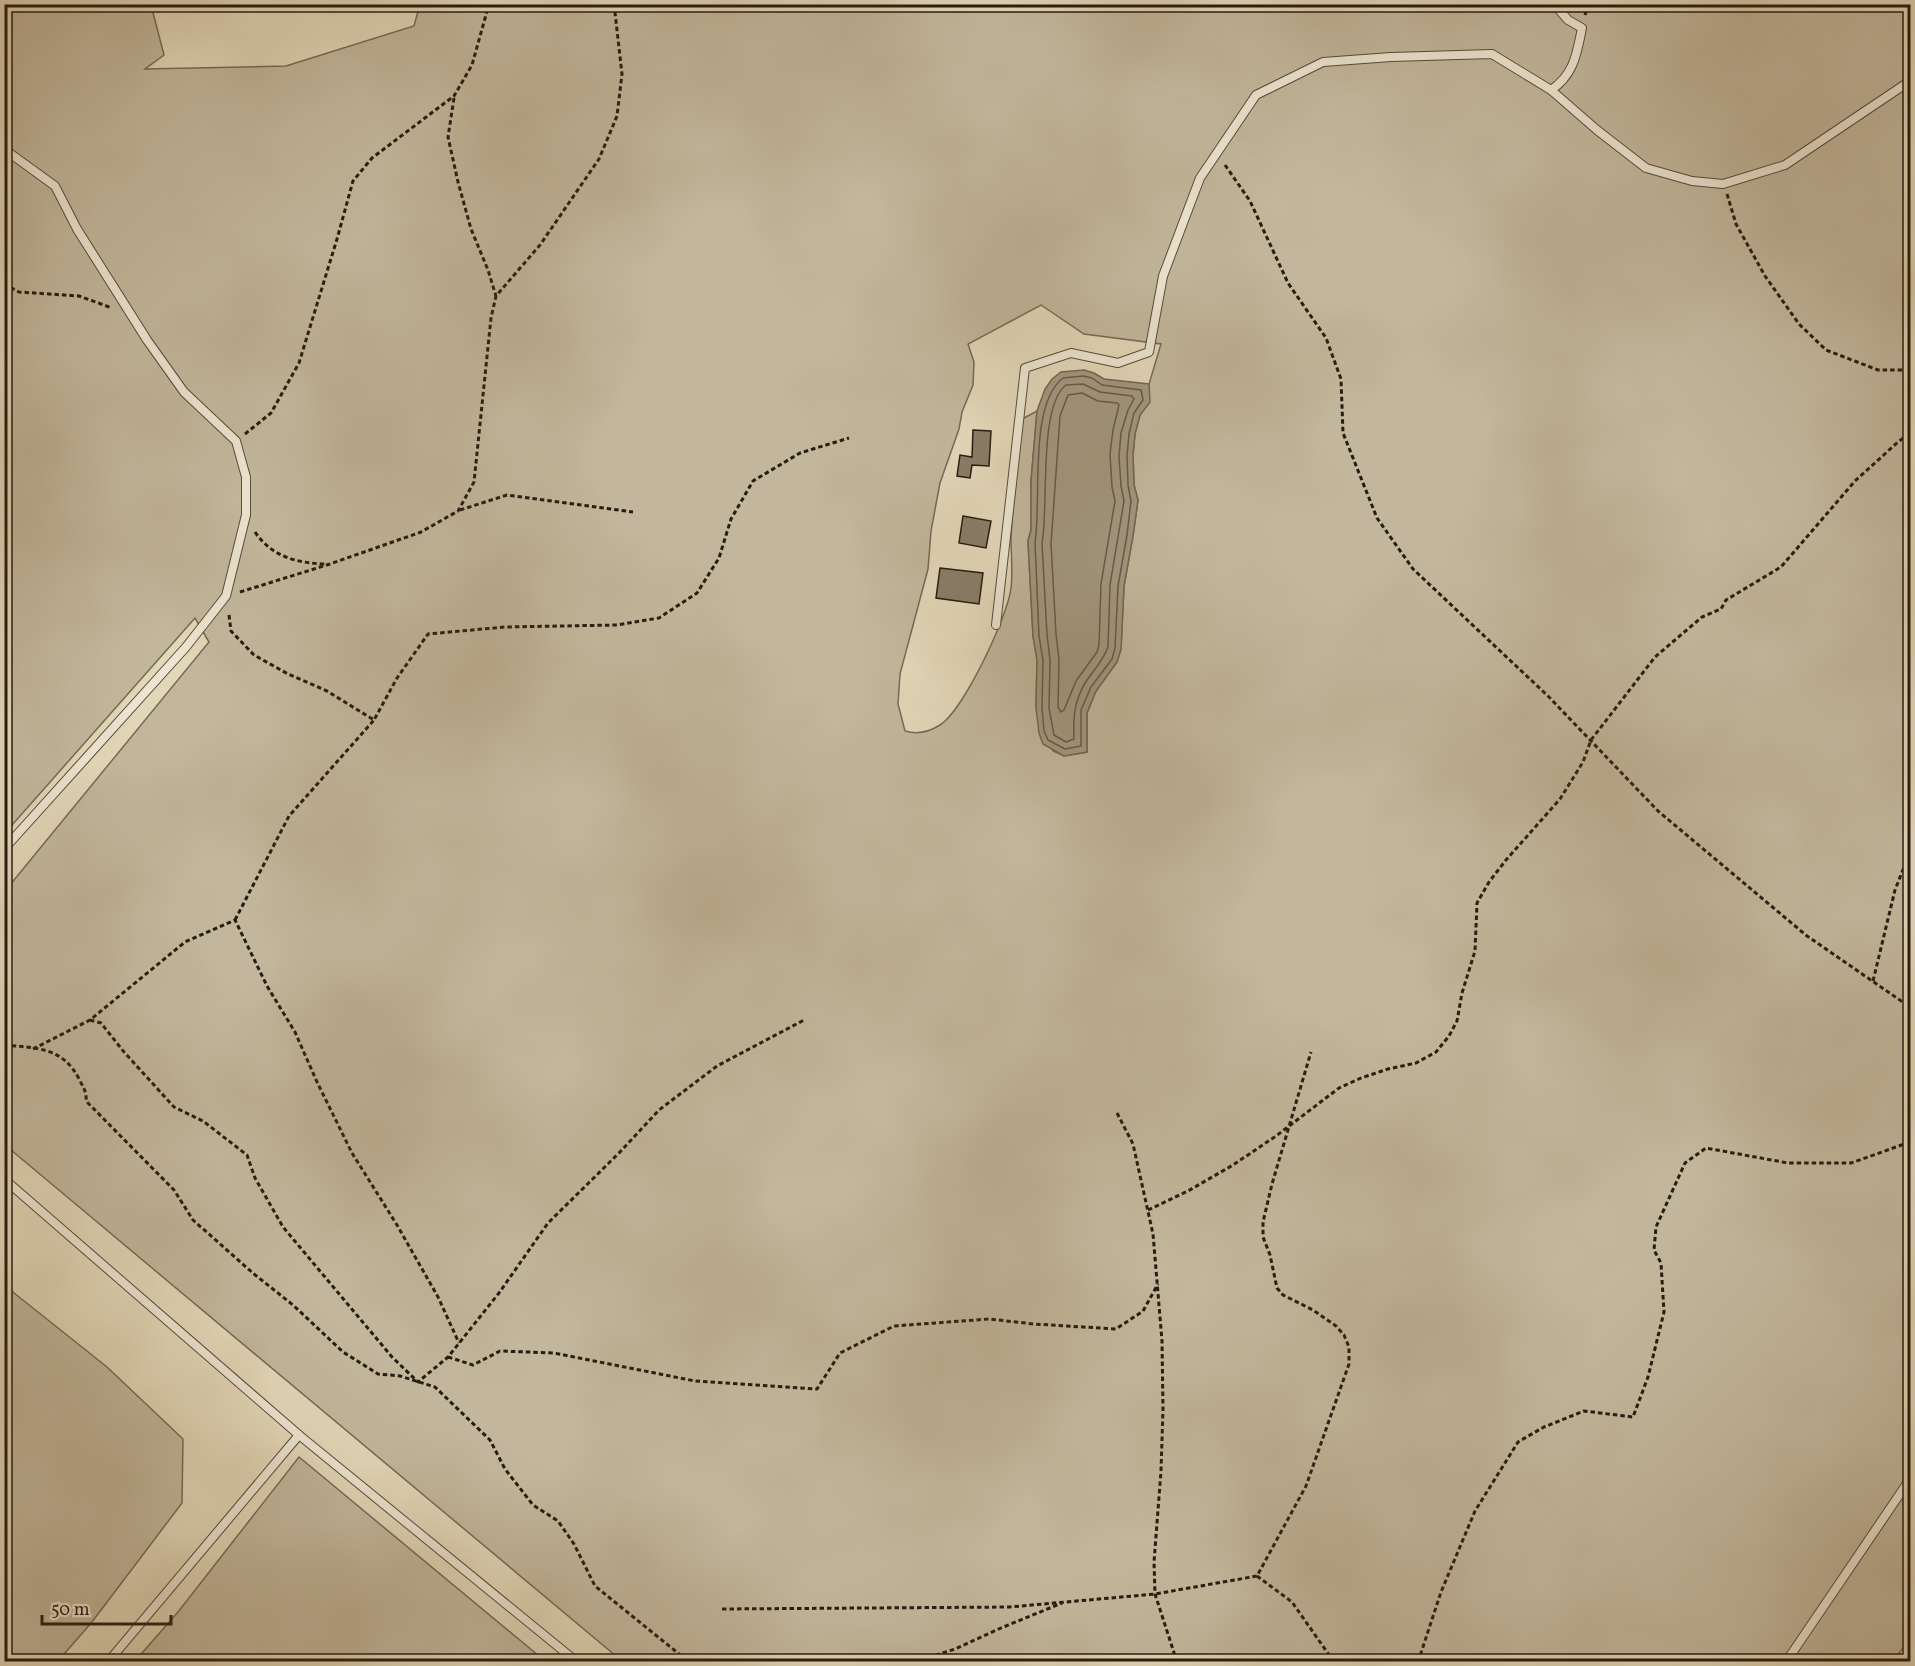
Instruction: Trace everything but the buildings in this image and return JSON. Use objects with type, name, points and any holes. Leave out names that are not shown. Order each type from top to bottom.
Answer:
[{"type":"lane","points":[[1551,90],[1562,83],[1568,75],[1578,50],[1582,28],[1568,20],[1554,4]]},
{"type":"lane","points":[[996,625],[1025,368],[1071,353],[1118,363],[1149,352],[1163,276],[1200,178],[1256,95],[1323,62],[1492,54],[1551,90],[1646,168],[1692,181],[1723,184],[1785,165],[1911,81]]},
{"type":"lane","points":[[4,149],[55,186],[77,229],[147,340],[184,392],[236,441],[246,477],[246,515],[225,596],[186,647],[4,849]]},
{"type":"lane","points":[[4,1179],[299,1435],[577,1662]]},
{"type":"lane","points":[[108,1662],[299,1435]]},
{"type":"lane","points":[[1786,1662],[1911,1479]]},
{"type":"path","points":[[489,4],[472,65],[454,96],[448,137],[471,229],[496,296]]},
{"type":"path","points":[[458,511],[474,482],[491,318],[496,296],[540,245],[598,159],[618,116],[622,74],[614,4]]},
{"type":"path","points":[[236,441],[271,413],[299,363],[353,181],[372,158],[454,96]]},
{"type":"path","points":[[1217,154],[1250,201],[1288,283],[1326,338],[1341,379],[1343,434],[1377,518],[1413,570],[1548,696],[1658,811],[1807,936],[1911,1007]]},
{"type":"path","points":[[1723,184],[1736,224],[1746,244],[1765,276],[1799,324],[1826,350],[1878,370],[1911,370]]},
{"type":"path","points":[[4,284],[19,292],[79,296],[132,316]]},
{"type":"path","points":[[1148,1210],[1188,1191],[1233,1165],[1339,1088],[1388,1069],[1416,1063],[1436,1052],[1457,1021],[1461,993],[1475,951],[1477,903],[1506,860],[1560,799],[1583,762],[1591,740],[1655,657],[1702,617],[1720,609],[1726,600],[1780,567],[1855,481],[1911,433]]},
{"type":"path","points":[[33,1048],[90,1020],[185,942],[235,920],[289,816],[374,720],[397,678],[428,634],[505,627],[617,625],[659,618],[697,592],[718,558],[731,519],[753,481],[800,453],[849,438]]},
{"type":"path","points":[[374,720],[327,691],[288,674],[254,655],[231,631],[225,596],[330,564],[421,532],[458,511],[507,495],[633,512]]},
{"type":"path","points":[[246,515],[257,535],[276,554],[302,563],[330,564]]},
{"type":"path","points":[[1873,981],[1895,890],[1911,852]]},
{"type":"path","points":[[235,920],[267,986],[295,1032],[352,1153],[438,1297],[459,1343]]},
{"type":"path","points":[[90,1020],[101,1023],[174,1107],[203,1121],[247,1155],[255,1178],[283,1227],[392,1358],[418,1382]]},
{"type":"path","points":[[418,1382],[448,1357],[499,1293],[548,1223],[659,1110],[717,1066],[804,1020]]},
{"type":"path","points":[[4,1045],[50,1051],[67,1060],[87,1094],[86,1101],[174,1190],[193,1220],[293,1305],[343,1352],[378,1374],[400,1376],[435,1387],[490,1440],[505,1469],[533,1505],[558,1521],[574,1544],[596,1586],[689,1662]]},
{"type":"path","points":[[1257,1576],[1306,1485],[1349,1364],[1349,1347],[1344,1335],[1336,1326],[1313,1310],[1283,1295],[1277,1288],[1270,1255],[1263,1237],[1263,1222],[1272,1184],[1304,1083],[1311,1052]]},
{"type":"path","points":[[1117,1113],[1133,1144],[1153,1234],[1162,1341],[1163,1409],[1154,1562],[1155,1594],[1177,1662]]},
{"type":"path","points":[[1418,1662],[1441,1592],[1475,1511],[1518,1442],[1544,1427],[1584,1412],[1633,1417],[1648,1377],[1664,1312],[1661,1263],[1654,1250],[1656,1227],[1685,1163],[1706,1148],[1788,1163],[1851,1163],[1911,1142]]},
{"type":"path","points":[[448,1357],[472,1365],[500,1352],[554,1353],[695,1381],[817,1389],[840,1353],[894,1326],[988,1319],[1116,1329],[1143,1311],[1158,1284]]},
{"type":"path","points":[[723,1609],[1010,1607],[1155,1594],[1257,1576],[1292,1602],[1334,1662]]},
{"type":"path","points":[[914,1662],[955,1649],[1068,1601]]},
{"type":"shaded area","points":[[420,4],[1910,5],[1910,1637],[1894,1661],[622,1661],[5,1145],[5,891],[209,642],[195,618],[5,833],[5,5],[151,5],[164,55],[145,69],[286,66],[414,26]],"holes":[[[1041,305],[1084,334],[1161,344],[1149,384],[1149,402],[1140,415],[1135,434],[1134,485],[1138,500],[1124,586],[1121,649],[1117,662],[1096,691],[1087,713],[1087,752],[1064,756],[1053,751],[1036,708],[1037,660],[1033,636],[1028,541],[1031,530],[1031,481],[1037,411],[1022,419],[1011,538],[1011,588],[1002,619],[972,683],[950,716],[940,725],[928,731],[919,733],[905,731],[898,704],[900,674],[928,569],[931,531],[940,483],[959,429],[962,412],[973,385],[974,362],[968,344]]]},
{"type":"shaded area","points":[[4,1285],[107,1367],[183,1439],[182,1503],[92,1622],[58,1661],[5,1661]]},
{"type":"shaded area","points":[[299,1457],[545,1661],[135,1661],[178,1612]]},
{"type":"water","points":[[1084,370],[1104,379],[1149,384],[1150,402],[1140,415],[1135,434],[1134,485],[1138,500],[1124,586],[1121,649],[1117,662],[1096,691],[1087,713],[1087,752],[1064,756],[1043,744],[1039,733],[1036,708],[1037,660],[1033,636],[1028,541],[1031,530],[1031,481],[1037,411],[1045,389],[1061,372]]}]
